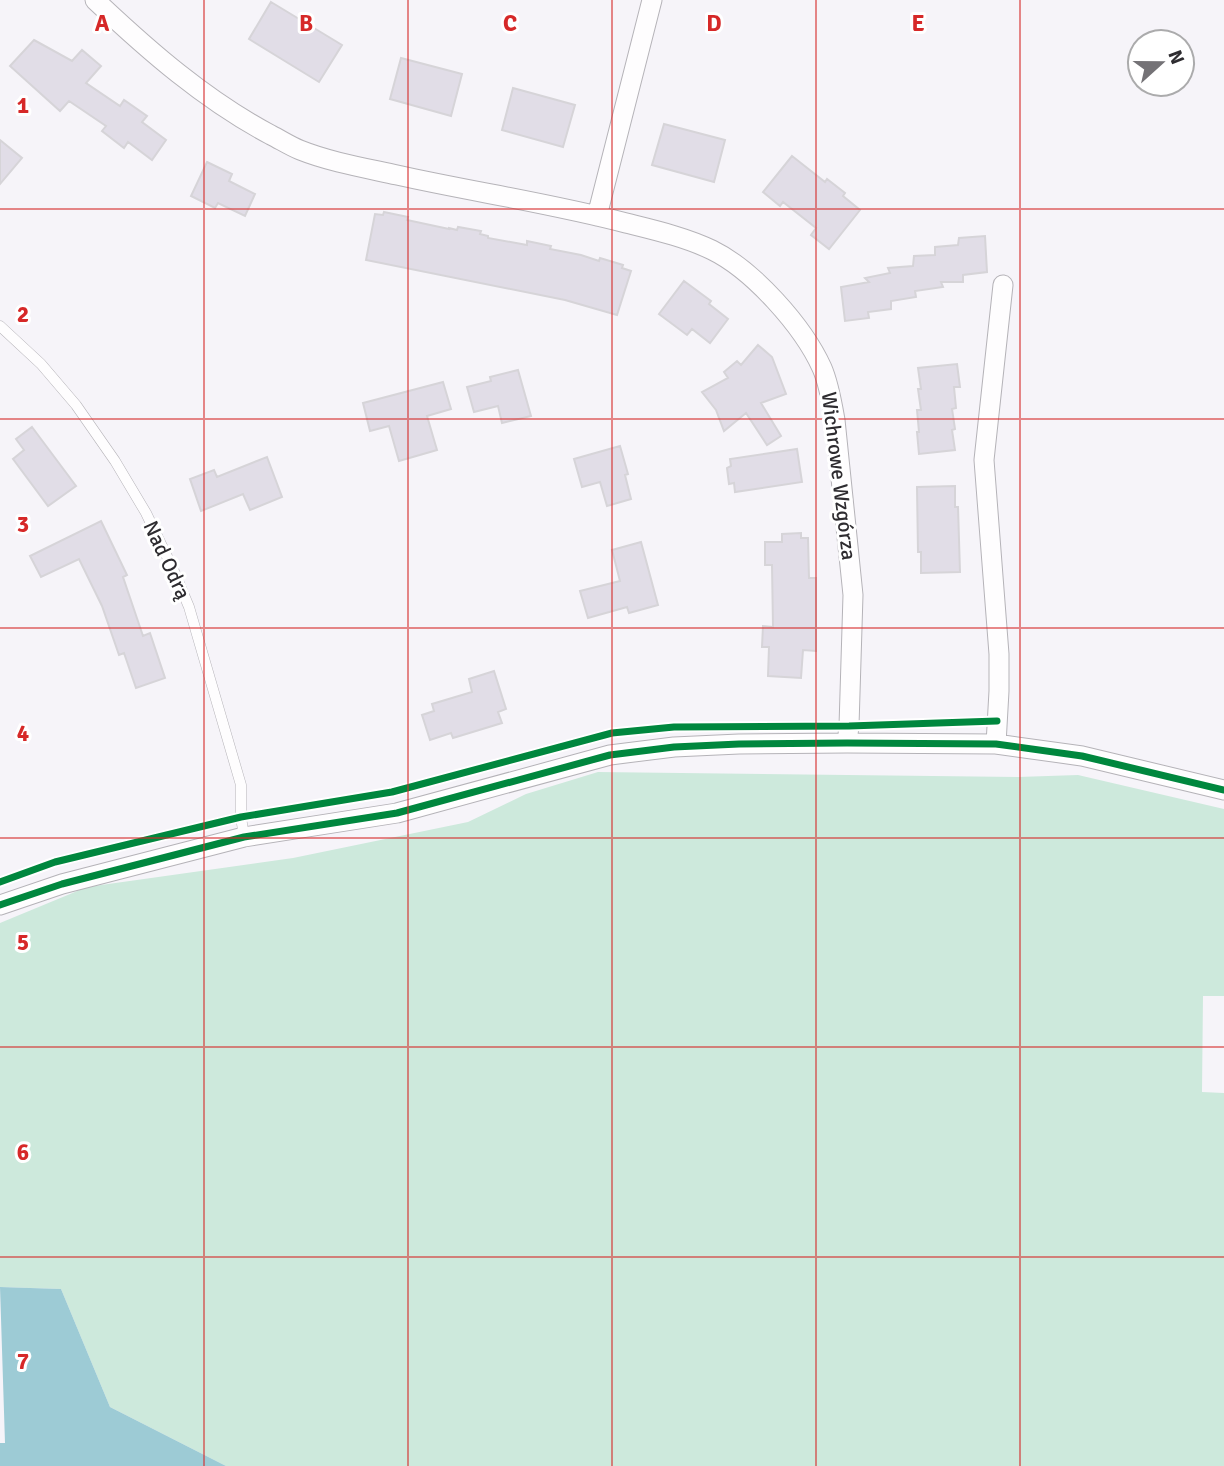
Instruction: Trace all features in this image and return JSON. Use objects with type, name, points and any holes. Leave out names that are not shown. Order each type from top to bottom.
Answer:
[{"type":"street","name":"Wichrowe Wzgórza","points":[[95,0],[142,45],[192,84],[244,120],[299,149],[353,166],[597,216],[663,233],[711,249],[740,267],[767,291],[806,340],[822,368],[835,420],[853,595],[847,743]]},
{"type":"street","points":[[597,216],[652,0]]},
{"type":"street","points":[[996,744],[999,654],[984,460],[1003,285]]},
{"type":"street","points":[[0,905],[62,884],[244,837],[397,813],[610,755],[687,747],[847,743],[996,744],[1082,756],[1224,790]]},
{"type":"lane","name":"Nad Odrą","points":[[0,326],[41,364],[76,405],[115,461],[146,513],[173,569],[189,607],[241,785],[244,837]]},
{"type":"green space","points":[[598,772],[1018,777],[1078,775],[1224,809],[1224,996],[1203,996],[1202,1092],[1224,1093],[1224,1466],[226,1466],[110,1407],[61,1289],[0,1287],[0,923],[87,887],[293,858],[468,822],[526,794]]},
{"type":"water","points":[[0,1287],[61,1289],[110,1407],[226,1466],[0,1466],[0,1443],[5,1443]]},
{"type":"building","points":[[271,2],[342,45],[319,82],[249,39]]},
{"type":"building","points":[[34,40],[72,61],[82,50],[101,66],[86,83],[120,106],[124,100],[147,116],[142,122],[166,140],[152,160],[128,142],[124,148],[102,131],[106,126],[69,101],[60,111],[10,66]]},
{"type":"building","points":[[401,58],[462,74],[451,116],[390,99]]},
{"type":"building","points":[[513,88],[575,105],[563,147],[502,130]]},
{"type":"building","points":[[664,124],[725,140],[714,182],[652,165]]},
{"type":"building","points":[[0,140],[22,158],[0,184]]},
{"type":"building","points":[[792,156],[825,182],[827,179],[845,193],[843,196],[860,210],[829,249],[811,235],[816,228],[783,202],[780,206],[763,192]]},
{"type":"building","points":[[207,162],[232,174],[229,181],[255,194],[245,216],[218,203],[215,208],[191,196]]},
{"type":"building","points":[[384,212],[449,229],[457,230],[458,227],[481,231],[480,234],[488,238],[551,246],[550,249],[623,265],[622,268],[631,271],[617,315],[565,300],[366,260],[375,214],[383,215]]},
{"type":"building","points":[[985,236],[987,272],[963,275],[963,282],[941,282],[943,287],[915,291],[916,297],[891,301],[891,309],[868,312],[869,318],[845,321],[841,287],[869,282],[865,278],[890,273],[888,268],[913,266],[914,256],[935,255],[935,247],[958,245],[959,238]]},
{"type":"building","points":[[684,281],[711,301],[709,304],[728,319],[710,343],[692,329],[687,335],[659,314]]},
{"type":"building","points":[[758,345],[772,357],[786,394],[761,403],[781,436],[767,445],[746,413],[724,431],[716,410],[702,392],[728,378],[724,372],[737,361],[741,365]]},
{"type":"building","points":[[957,364],[960,387],[954,387],[956,408],[952,409],[955,450],[919,454],[917,410],[921,410],[918,389],[921,389],[918,368]]},
{"type":"building","points":[[518,370],[531,416],[502,423],[498,406],[474,412],[467,387],[491,381],[490,377]]},
{"type":"building","points":[[443,382],[451,409],[427,416],[437,450],[399,461],[389,426],[370,431],[363,403]]},
{"type":"building","points":[[32,427],[76,486],[48,506],[13,459],[24,450],[16,439]]},
{"type":"building","points":[[620,446],[628,474],[625,475],[631,499],[607,506],[600,482],[582,487],[574,459]]},
{"type":"building","points":[[797,449],[802,482],[735,492],[734,483],[729,484],[727,468],[731,466],[730,459]]},
{"type":"building","points":[[267,457],[282,497],[250,510],[243,494],[201,511],[190,479],[214,470],[217,477]]},
{"type":"building","points":[[955,486],[960,572],[921,573],[917,487]]},
{"type":"building","points":[[101,521],[127,575],[123,577],[143,636],[150,633],[165,678],[136,688],[124,653],[119,655],[102,606],[79,559],[41,577],[30,556]]},
{"type":"building","points":[[801,533],[801,538],[808,538],[809,578],[816,578],[816,651],[803,650],[801,678],[768,676],[769,647],[762,647],[763,626],[773,627],[772,565],[765,565],[765,542],[782,542],[782,534]]},
{"type":"building","points":[[641,542],[658,605],[629,613],[627,607],[588,618],[580,591],[620,581],[612,550]]},
{"type":"building","points":[[494,671],[506,709],[498,712],[502,723],[453,738],[451,733],[430,740],[422,715],[434,711],[432,704],[472,692],[469,679]]},
{"type":"cycle path","points":[[0,882],[55,862],[241,817],[392,792],[612,733],[674,727],[849,726],[997,721]]},
{"type":"cycle path","points":[[0,905],[62,884],[244,837],[397,813],[610,755],[674,747],[739,744],[996,744],[1082,756],[1224,790]]}]
